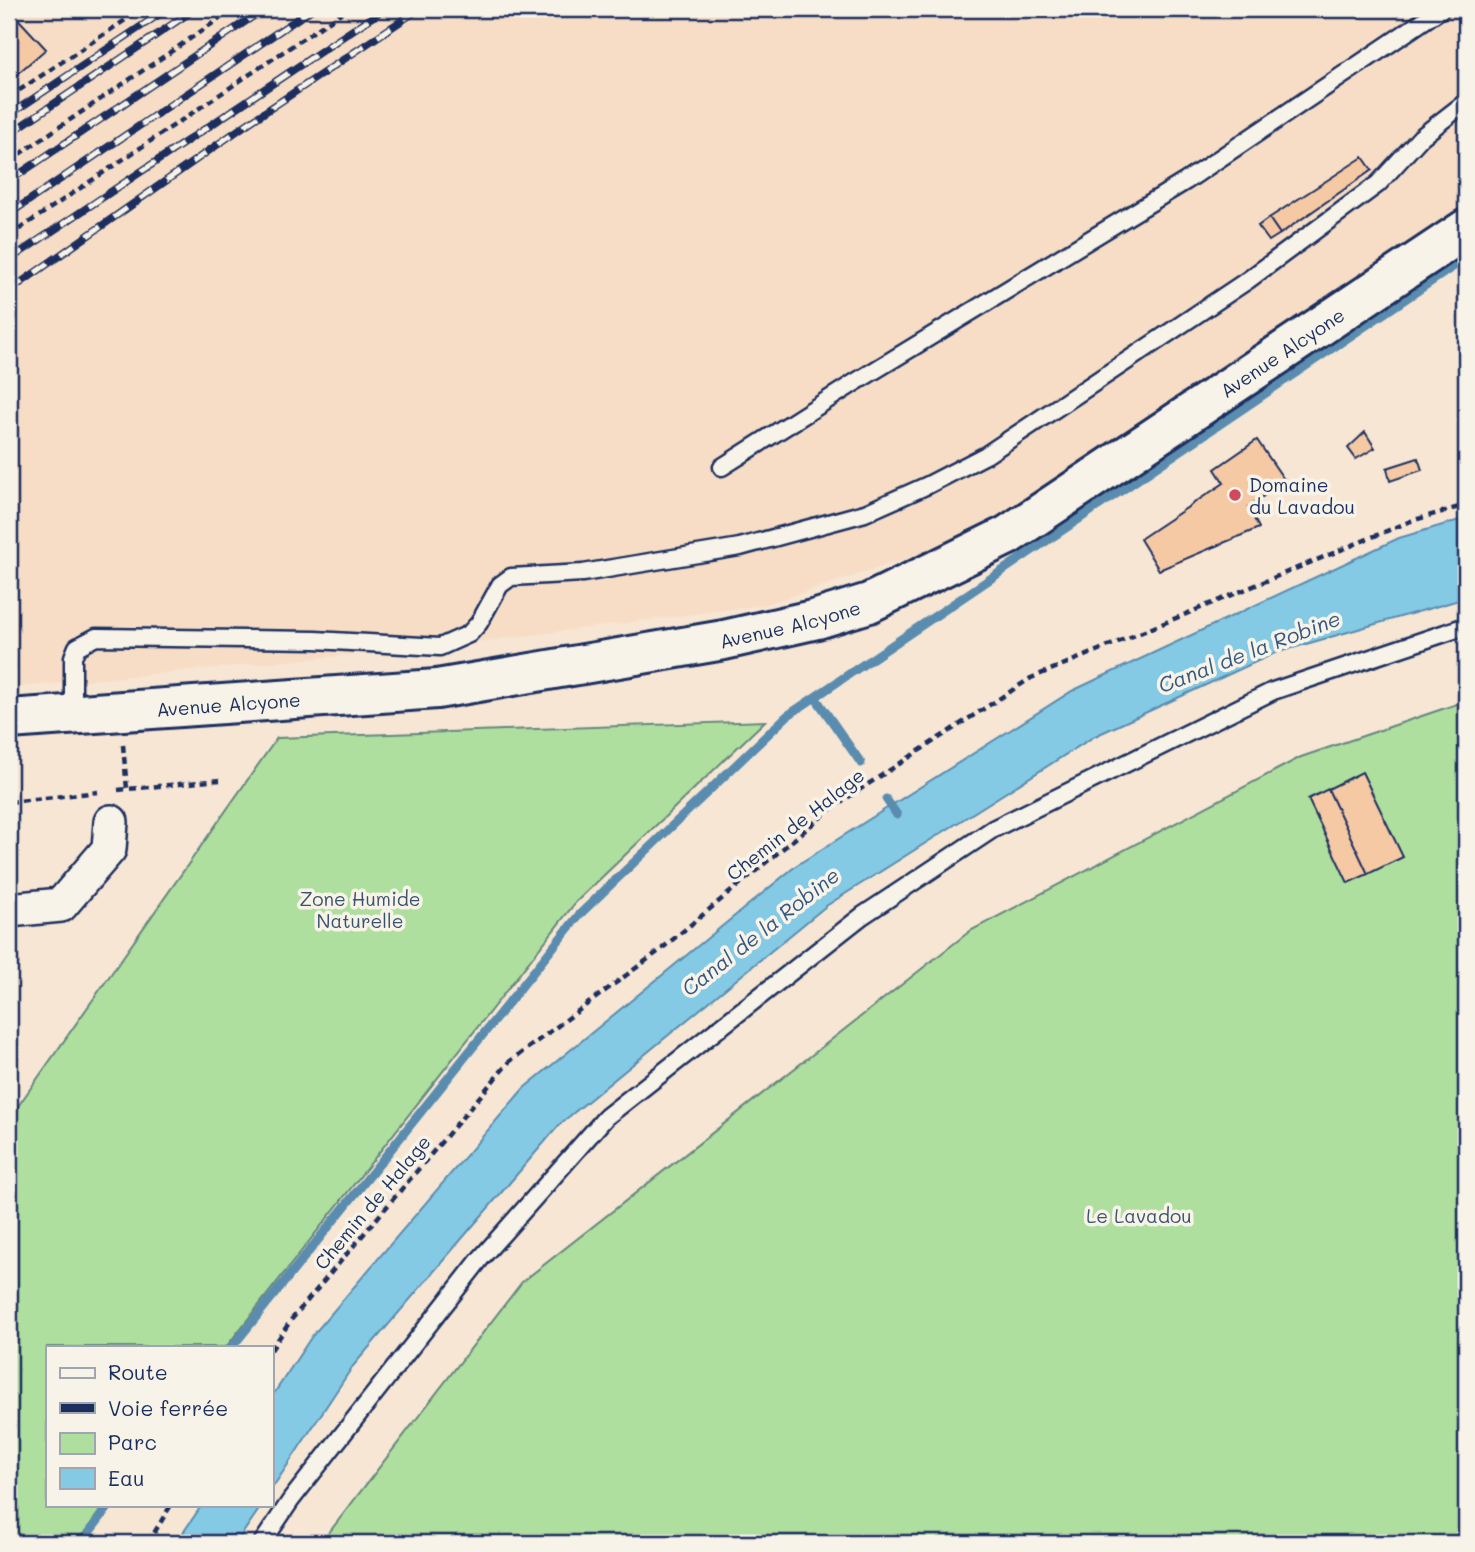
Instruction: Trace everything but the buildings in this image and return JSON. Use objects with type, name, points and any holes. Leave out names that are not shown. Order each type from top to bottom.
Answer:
[{"type":"street","name":"Avenue Alcyone","points":[[9,719],[73,712],[438,689],[724,640],[817,619],[869,603],[1008,535],[1466,229]]},
{"type":"street","points":[[9,910],[61,905],[108,849],[111,822]]},
{"type":"lane","points":[[722,467],[1185,181],[1441,9]]},
{"type":"lane","points":[[73,712],[74,657],[77,647],[96,637],[315,640],[440,646],[469,634],[479,623],[500,585],[511,577],[583,573],[740,547],[865,513],[986,455],[1248,280],[1378,184],[1421,137],[1466,102]]},
{"type":"lane","points":[[262,1543],[290,1500],[481,1258],[606,1117],[862,916],[993,829],[1272,691],[1466,626]]},
{"type":"path","points":[[9,97],[142,9]]},
{"type":"path","points":[[9,161],[234,9]]},
{"type":"path","points":[[9,236],[347,9]]},
{"type":"path","name":"Chemin de Halage","points":[[273,1347],[317,1289],[509,1062],[659,951],[833,807],[1031,678],[1411,521],[1466,505]]},
{"type":"path","points":[[119,710],[127,789]]},
{"type":"path","points":[[148,1543],[170,1506]]},
{"type":"shaded area","points":[[9,9],[1466,9],[1466,206],[1111,445],[950,545],[764,605],[453,645],[9,688]]},
{"type":"green space","name":"Le Lavadou","points":[[1466,701],[1466,1543],[321,1543],[522,1282],[970,931],[1301,757]]},
{"type":"green space","name":"Zone Humide Naturelle","points":[[765,721],[576,902],[227,1346],[46,1346],[46,1506],[103,1506],[77,1543],[9,1543],[9,1119],[277,738]]},
{"type":"water","name":"Canal de la Robine","points":[[1466,518],[1466,598],[1275,653],[1095,736],[826,906],[560,1124],[353,1366],[273,1487],[273,1395],[312,1336],[524,1088],[797,865],[1072,691],[1399,538]]},
{"type":"water","points":[[201,1506],[261,1506],[236,1543],[176,1543]]},
{"type":"waterway","points":[[233,1346],[579,915],[787,716],[1466,258]]},
{"type":"waterway","points":[[815,697],[861,763]]},
{"type":"waterway","points":[[886,799],[897,815]]},
{"type":"waterway","points":[[81,1543],[109,1506]]},
{"type":"railway","points":[[9,115],[167,9]]},
{"type":"railway","points":[[9,134],[195,9]]},
{"type":"railway","points":[[9,181],[264,9]]},
{"type":"railway","points":[[9,214],[312,9]]},
{"type":"railway","points":[[9,260],[384,9]]},
{"type":"railway","points":[[9,291],[244,126],[419,9]]},
{"type":"place","name":"Domaine du Lavadou","points":[[1235,495]]}]
